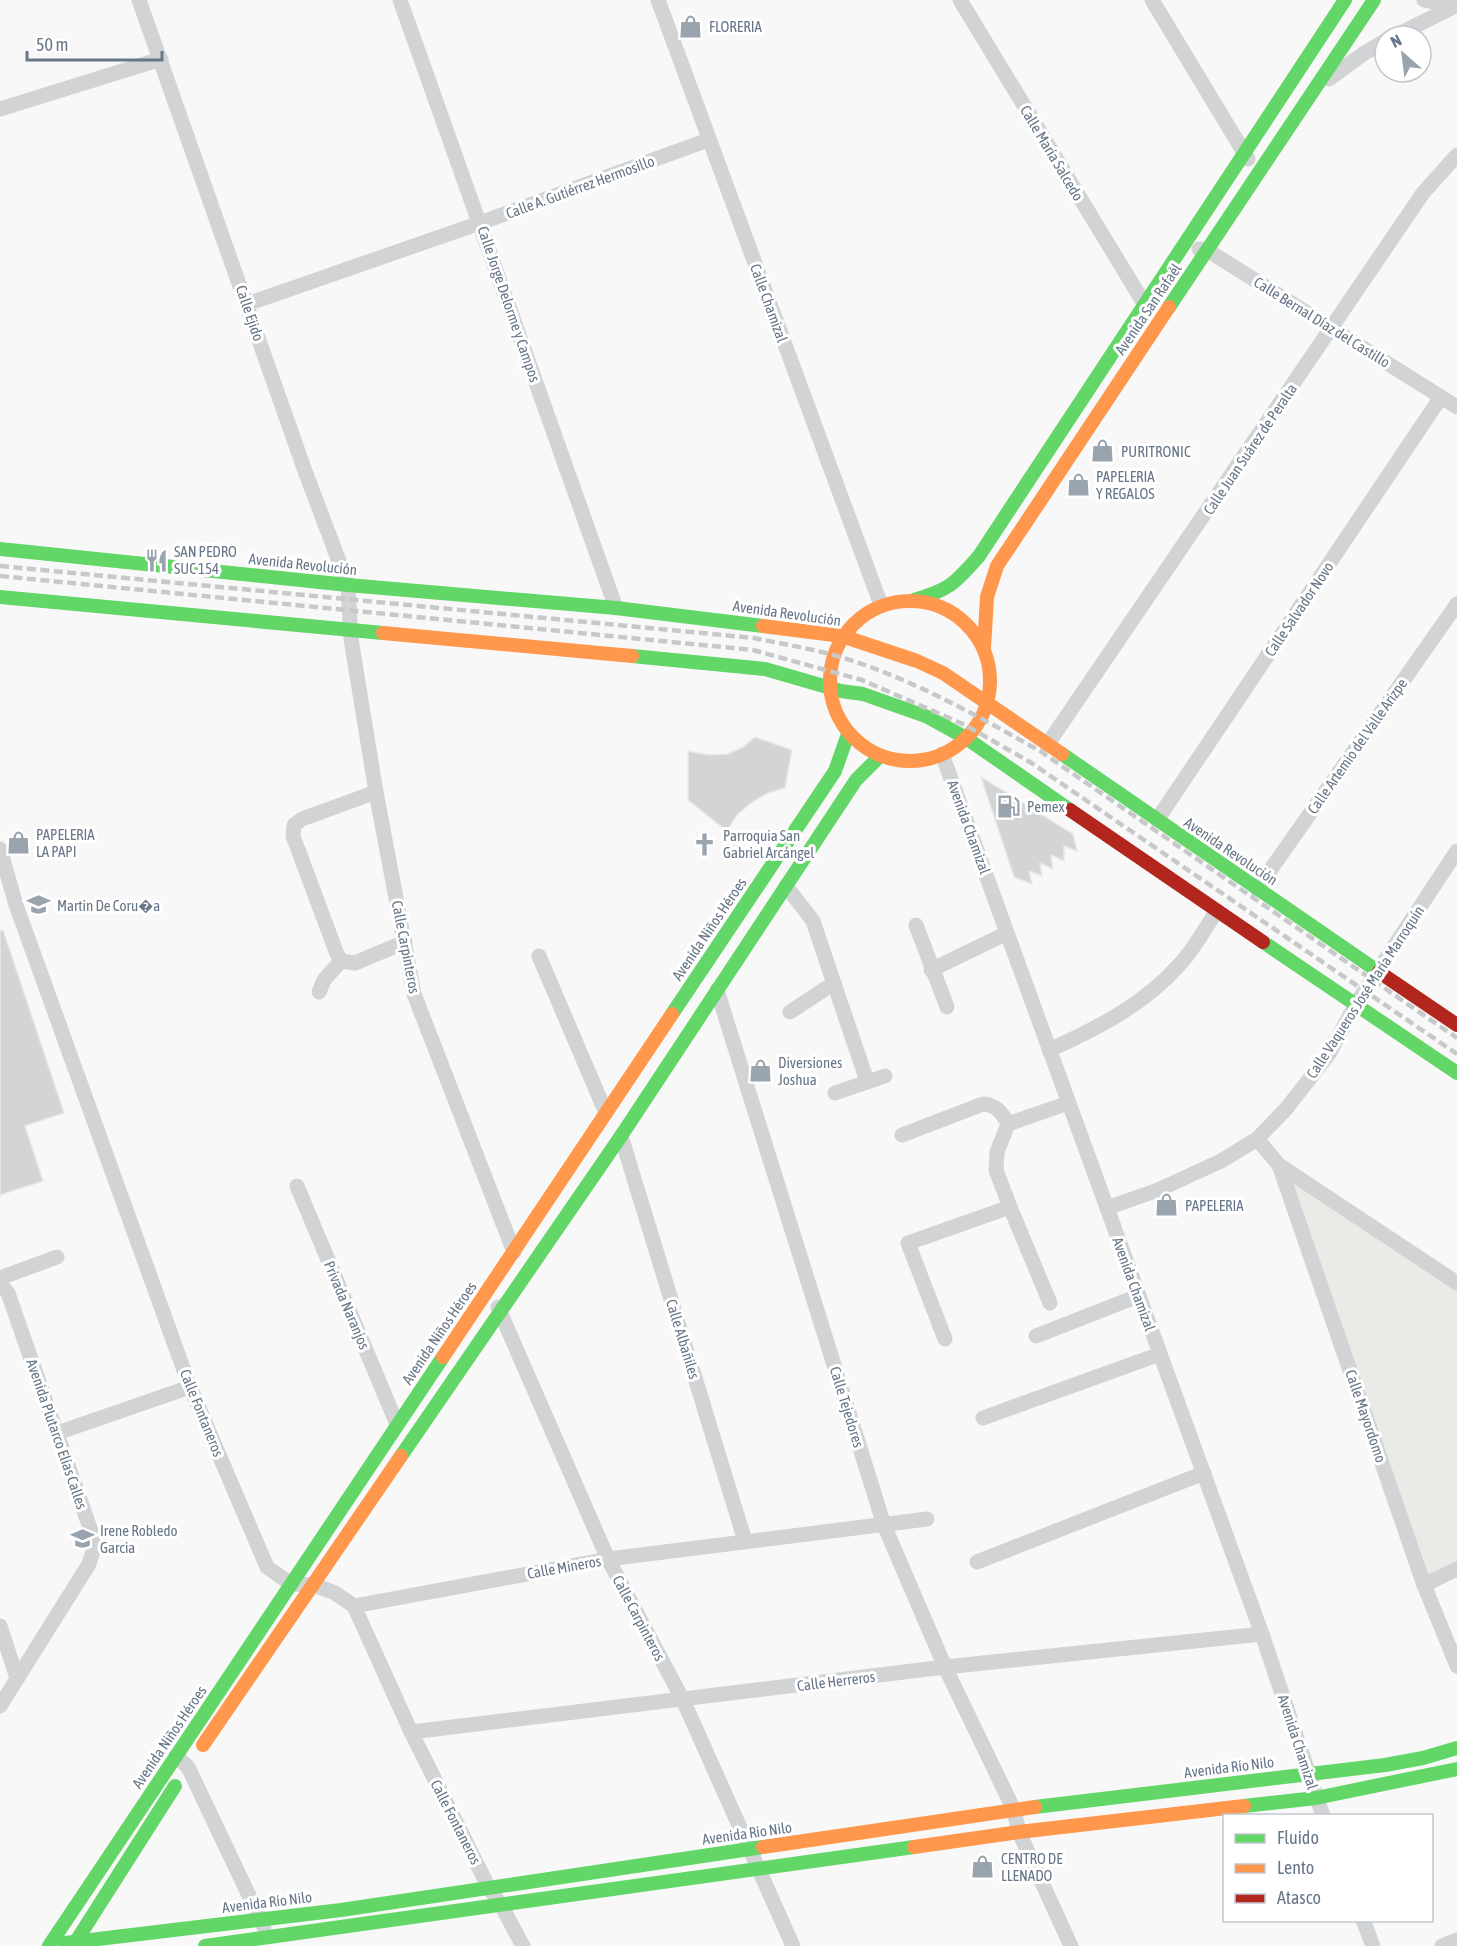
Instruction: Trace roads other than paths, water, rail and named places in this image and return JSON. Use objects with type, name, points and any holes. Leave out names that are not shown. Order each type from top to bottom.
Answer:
[{"type":"main road","name":"Avenida San Rafaél","points":[[915,600],[938,593],[952,585],[979,556],[1345,0]]},
{"type":"main road","name":"Avenida San Rafaél","points":[[984,648],[985,603],[989,584],[997,566],[1374,0]]},
{"type":"main road","name":"Avenida Revolución","points":[[0,549],[348,585],[616,608],[842,636],[917,661],[943,673],[1457,1025]]},
{"type":"main road","points":[[0,597],[765,669],[841,691],[863,694],[904,708],[966,738],[1217,911],[1457,1072]]},
{"type":"main road","points":[[915,600],[948,609],[964,621],[984,648],[989,665],[990,681],[987,704],[981,718],[966,738],[942,754],[928,759],[909,761],[880,756],[862,747],[848,734],[838,719],[832,703],[829,668],[842,636],[858,618],[881,605],[895,601],[915,600]]},
{"type":"main road","name":"Avenida Niños Héroes","points":[[47,1946],[514,1252],[834,771],[848,734]]},
{"type":"main road","points":[[74,1944],[188,1767],[621,1136],[856,780],[880,756]]},
{"type":"main road","name":"Avenida Río Nilo","points":[[47,1946],[341,1910],[1014,1810],[1385,1765],[1423,1758],[1457,1748]]},
{"type":"main road","points":[[205,1946],[271,1942],[501,1905],[1019,1832],[1316,1798],[1457,1769]]},
{"type":"street","name":"Calle Ejido","points":[[139,0],[305,471],[348,585],[349,629]]},
{"type":"street","name":"Calle Jorge Delorme y Campos","points":[[400,0],[616,608]]},
{"type":"street","name":"Calle Chamizal","points":[[658,0],[881,605]]},
{"type":"street","name":"Calle María Salcedo","points":[[961,0],[1144,305]]},
{"type":"street","points":[[1152,0],[1257,175]]},
{"type":"street","points":[[1424,0],[1455,6]]},
{"type":"street","points":[[1419,24],[1455,6]]},
{"type":"street","points":[[1307,99],[1339,71],[1373,49]]},
{"type":"street","points":[[0,109],[161,59]]},
{"type":"street","name":"Calle A. Gutiérrez Hermosillo","points":[[247,304],[708,140]]},
{"type":"street","name":"Calle Juan Suárez de Peralta","points":[[1047,745],[1423,193],[1457,155]]},
{"type":"street","name":"Calle Bernal Díaz del Castillo","points":[[1185,246],[1207,250],[1457,407]]},
{"type":"street","name":"Calle Salvador Novo","points":[[1157,820],[1441,397]]},
{"type":"street","name":"Calle Artemio del Valle Arizpe","points":[[1257,889],[1457,604]]},
{"type":"street","name":"Calle Carpinteros","points":[[349,629],[376,792],[414,994],[514,1252]]},
{"type":"street","name":"Avenida Chamizal","points":[[942,754],[1262,1634],[1323,1814]]},
{"type":"street","points":[[341,961],[293,836],[294,825],[302,819],[376,792]]},
{"type":"street","name":"Calle Fontaneros","points":[[0,849],[16,905],[190,1387],[267,1567],[291,1584]]},
{"type":"street","name":"Calle Vaqueros José María Marroquín","points":[[1107,1208],[1158,1190],[1221,1161],[1257,1139],[1286,1109],[1329,1054],[1356,1004],[1457,850]]},
{"type":"street","points":[[786,886],[813,921],[867,1081]]},
{"type":"street","points":[[1049,1050],[1093,1030],[1147,997],[1181,963],[1217,911]]},
{"type":"street","points":[[916,925],[931,970],[947,1007]]},
{"type":"street","points":[[931,970],[1007,933]]},
{"type":"street","points":[[341,961],[356,963],[405,942]]},
{"type":"street","points":[[539,956],[606,1113]]},
{"type":"street","points":[[319,992],[324,980],[341,961]]},
{"type":"street","points":[[790,1012],[834,983]]},
{"type":"street","name":"Calle Tejedores","points":[[717,990],[884,1525],[945,1667],[1014,1810],[1019,1832],[1071,1946]]},
{"type":"street","points":[[835,1094],[885,1076]]},
{"type":"street","points":[[1008,1124],[1068,1103]]},
{"type":"street","points":[[902,1135],[983,1104],[996,1107],[1008,1124]]},
{"type":"street","points":[[1008,1124],[995,1161],[1010,1207],[1050,1303]]},
{"type":"street","name":"Calle Albañiles","points":[[621,1136],[745,1541]]},
{"type":"street","points":[[1257,1139],[1279,1165],[1457,1283]]},
{"type":"street","name":"Calle Mayordomo","points":[[1279,1165],[1424,1585],[1457,1666]]},
{"type":"street","name":"Privada Naranjos","points":[[297,1186],[397,1424]]},
{"type":"street","points":[[945,1339],[909,1243],[1010,1207]]},
{"type":"street","points":[[0,1278],[57,1257]]},
{"type":"street","name":"Avenida Plutarco Elías Calles","points":[[0,1284],[8,1293],[91,1531],[94,1548],[89,1564],[0,1706]]},
{"type":"street","name":"Calle Carpinteros","points":[[489,1288],[608,1559],[683,1700],[793,1946]]},
{"type":"street","points":[[1036,1336],[1138,1296]]},
{"type":"street","points":[[984,1418],[1160,1354]]},
{"type":"street","points":[[57,1433],[190,1387]]},
{"type":"street","points":[[977,1562],[1204,1473]]},
{"type":"street","name":"Calle Mineros","points":[[354,1606],[608,1559],[927,1519]]},
{"type":"street","points":[[1424,1585],[1457,1569]]},
{"type":"street","points":[[291,1584],[314,1585],[335,1593],[354,1606]]},
{"type":"street","name":"Calle Fontaneros","points":[[354,1606],[411,1732],[489,1888],[523,1946]]},
{"type":"street","points":[[0,1626],[17,1678]]},
{"type":"street","name":"Calle Herreros","points":[[411,1732],[945,1667],[1262,1634]]},
{"type":"street","points":[[176,1755],[188,1767],[271,1942]]},
{"type":"street","points":[[1364,1922],[1373,1946]]},
{"type":"street","points":[[1442,1946],[1457,1940]]},
{"type":"railway","points":[[0,566],[754,638],[854,661],[936,695],[1040,751],[1457,1038]]},
{"type":"railway","points":[[0,576],[753,650],[862,680],[965,725],[1030,762],[1457,1054]]},
{"type":"place","name":"FLORERIA","points":[[691,26]]},
{"type":"place","name":"PURITRONIC","points":[[1103,451]]},
{"type":"place","name":"PAPELERIA Y REGALOS","points":[[1078,485]]},
{"type":"place","name":"SAN PEDRO SUC 154","points":[[156,560]]},
{"type":"place","name":"Pemex","points":[[1009,806]]},
{"type":"place","name":"PAPELERIA LA PAPI","points":[[18,843]]},
{"type":"place","name":"Parroquia San Gabriel Arcángel","points":[[705,844]]},
{"type":"place","name":"Martin De Coru�a","points":[[39,905]]},
{"type":"place","name":"Diversiones Joshua","points":[[760,1071]]},
{"type":"place","name":"PAPELERIA","points":[[1167,1205]]},
{"type":"place","name":"Irene Robledo Garcia","points":[[82,1539]]},
{"type":"place","name":"CENTRO DE LLENADO","points":[[983,1867]]}]
